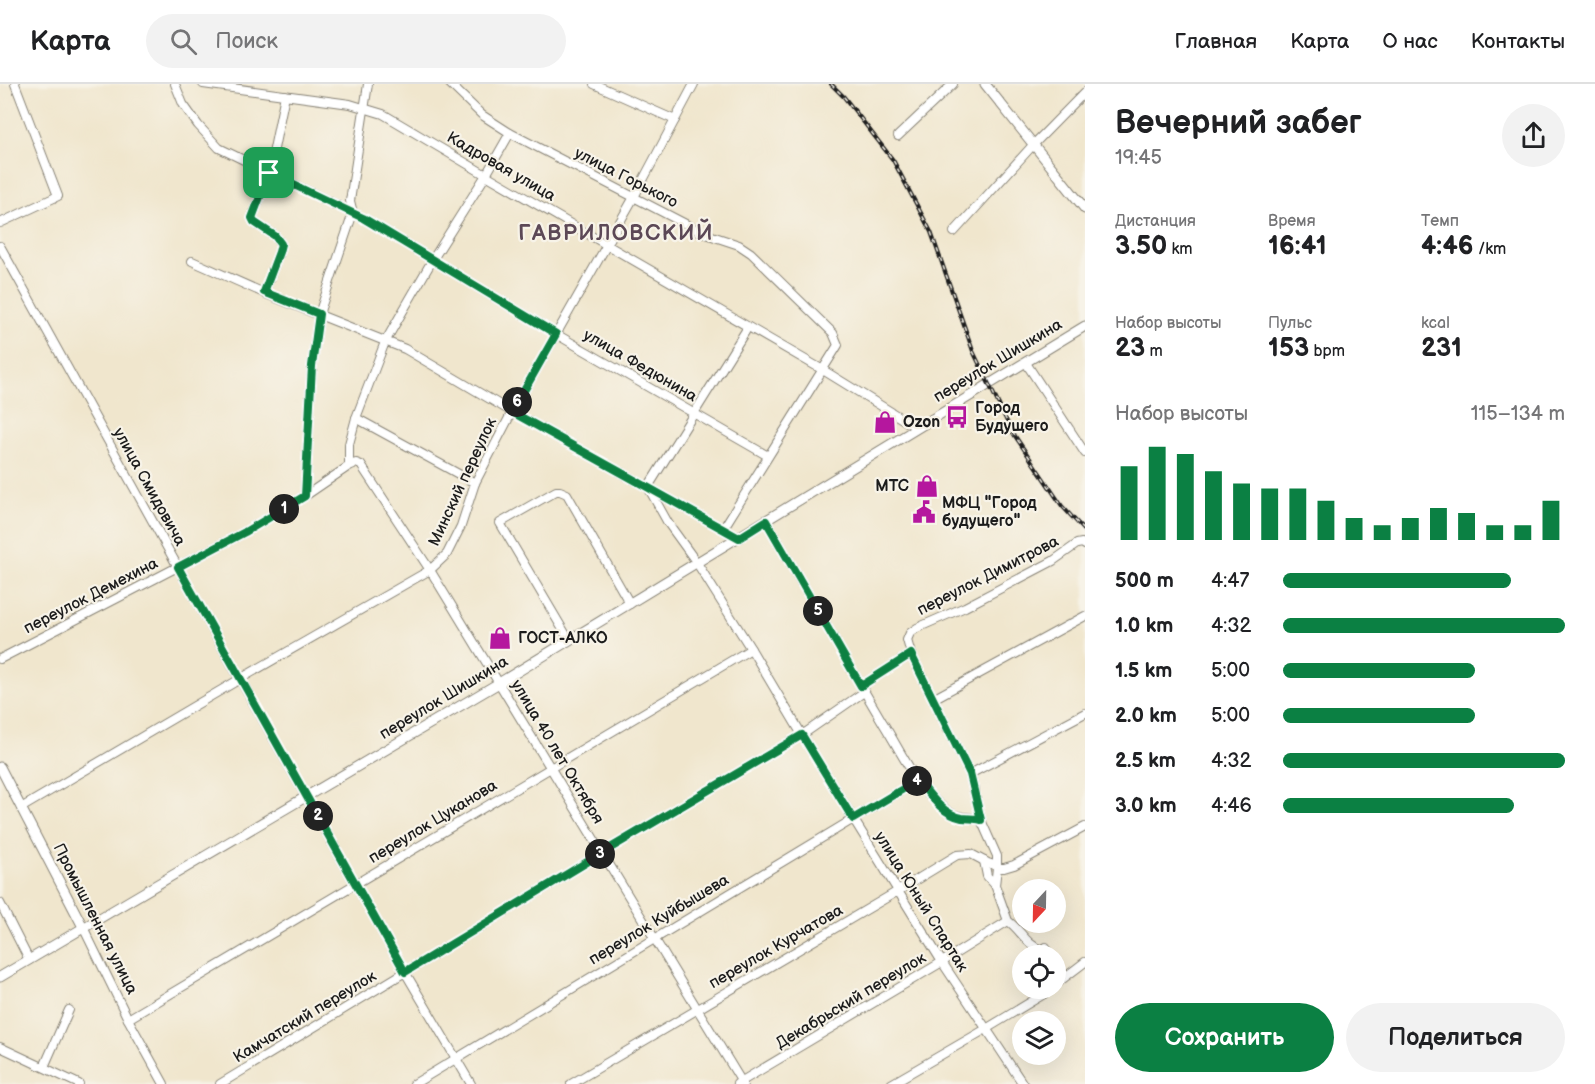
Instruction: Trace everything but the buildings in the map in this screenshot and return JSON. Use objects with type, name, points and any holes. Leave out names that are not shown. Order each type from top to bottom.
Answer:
[{"type":"main road","points":[[985,84],[1085,209]]},
{"type":"main road","name":"переулок Шишкина","points":[[0,977],[499,683],[1085,326]]},
{"type":"main road","name":"Промышленная улица","points":[[0,767],[83,927]]},
{"type":"street","points":[[0,223],[58,196],[15,84]]},
{"type":"street","name":"улица Федюнина","points":[[175,84],[183,104],[219,148],[353,213],[556,334],[768,456]]},
{"type":"street","name":"Кадровая улица","points":[[203,84],[350,104],[383,114],[823,370],[917,428]]},
{"type":"street","points":[[305,496],[312,366],[319,314],[353,213],[350,201],[368,84]]},
{"type":"street","name":"улица Горького","points":[[450,84],[482,115],[510,133],[703,232],[739,245],[751,253],[833,333],[838,345],[823,370]]},
{"type":"street","points":[[594,84],[675,120]]},
{"type":"street","name":"Минский переулок","points":[[21,808],[430,570],[447,554],[461,526],[475,483],[512,412],[694,84]]},
{"type":"street","points":[[898,136],[953,84]]},
{"type":"street","points":[[954,231],[1085,92]]},
{"type":"street","points":[[264,292],[281,244],[275,236],[254,222],[252,218],[269,173],[285,95]]},
{"type":"street","points":[[349,466],[349,444],[356,418],[385,342],[510,133]]},
{"type":"street","name":"улица Смидовича","points":[[0,246],[240,679],[405,972],[471,1084]]},
{"type":"street","points":[[192,261],[405,349],[512,412],[739,538]]},
{"type":"street","points":[[648,487],[748,327]]},
{"type":"street","points":[[1026,363],[1085,453]]},
{"type":"street","points":[[723,529],[823,370]]},
{"type":"street","points":[[356,418],[475,483]]},
{"type":"street","name":"улица 40 лет Октября","points":[[349,466],[361,465],[430,570],[741,1083]]},
{"type":"street","name":"переулок Демехина","points":[[0,659],[245,532],[349,466]]},
{"type":"street","name":"улица Юный Спартак","points":[[648,487],[668,523],[697,563],[751,649],[942,962],[1023,1084]]},
{"type":"street","points":[[569,640],[500,523],[556,491],[567,494],[630,604]]},
{"type":"street","points":[[766,521],[862,689],[918,780],[940,806],[953,815],[981,820]]},
{"type":"street","name":"переулок Димитрова","points":[[911,654],[907,644],[908,637],[918,627],[964,607],[1053,561],[1077,544],[1084,544]]},
{"type":"street","points":[[933,699],[1085,616]]},
{"type":"street","name":"переулок Цуканова","points":[[129,1019],[751,649]]},
{"type":"street","points":[[862,689],[911,654],[970,774],[981,820],[997,856],[995,885]]},
{"type":"street","name":"Камчатский переулок","points":[[220,1084],[802,735],[862,689]]},
{"type":"street","points":[[970,774],[1085,713]]},
{"type":"street","name":"переулок Куйбышева","points":[[414,1084],[918,780]]},
{"type":"street","points":[[997,867],[1004,868],[1014,865],[1085,827]]},
{"type":"street","name":"переулок Курчатова","points":[[571,1084],[957,855],[970,854],[997,867]]},
{"type":"street","points":[[984,861],[987,876],[995,885],[1008,921],[1030,945]]},
{"type":"street","points":[[0,903],[30,960]]},
{"type":"street","name":"Декабрьский переулок","points":[[741,1083],[1008,921]]},
{"type":"street","name":"Промышленная улица","points":[[83,927],[164,1084]]},
{"type":"street","points":[[1066,976],[1085,962]]},
{"type":"street","points":[[891,1084],[1036,999]]},
{"type":"street","points":[[44,1067],[69,1010]]},
{"type":"street","points":[[0,1047],[79,1084]]},
{"type":"railway","points":[[831,84],[844,97],[893,160],[931,232],[973,351],[1011,430],[1062,506],[1085,531]]},
{"type":"place","name":"Город Будущего","points":[[957,417]]},
{"type":"place","name":"Ozon","points":[[885,422]]},
{"type":"place","name":"МТС","points":[[927,486]]},
{"type":"place","name":"МФЦ \"Город будущего\"","points":[[924,512]]},
{"type":"place","name":"ГОСТ-АЛКО","points":[[500,638]]},
{"type":"district","name":"ГАВРИЛОВСКИЙ","points":[[616,233]]},
{"type":"route","points":[[269,173],[363,218],[556,334],[512,412],[739,538],[766,521],[861,686],[911,654],[970,774],[981,820],[953,815],[934,800],[918,780],[853,819],[802,735],[405,972],[178,567],[245,532],[305,496],[312,366],[319,314],[264,292],[281,244],[275,236],[254,222],[252,218],[269,173]]}]
